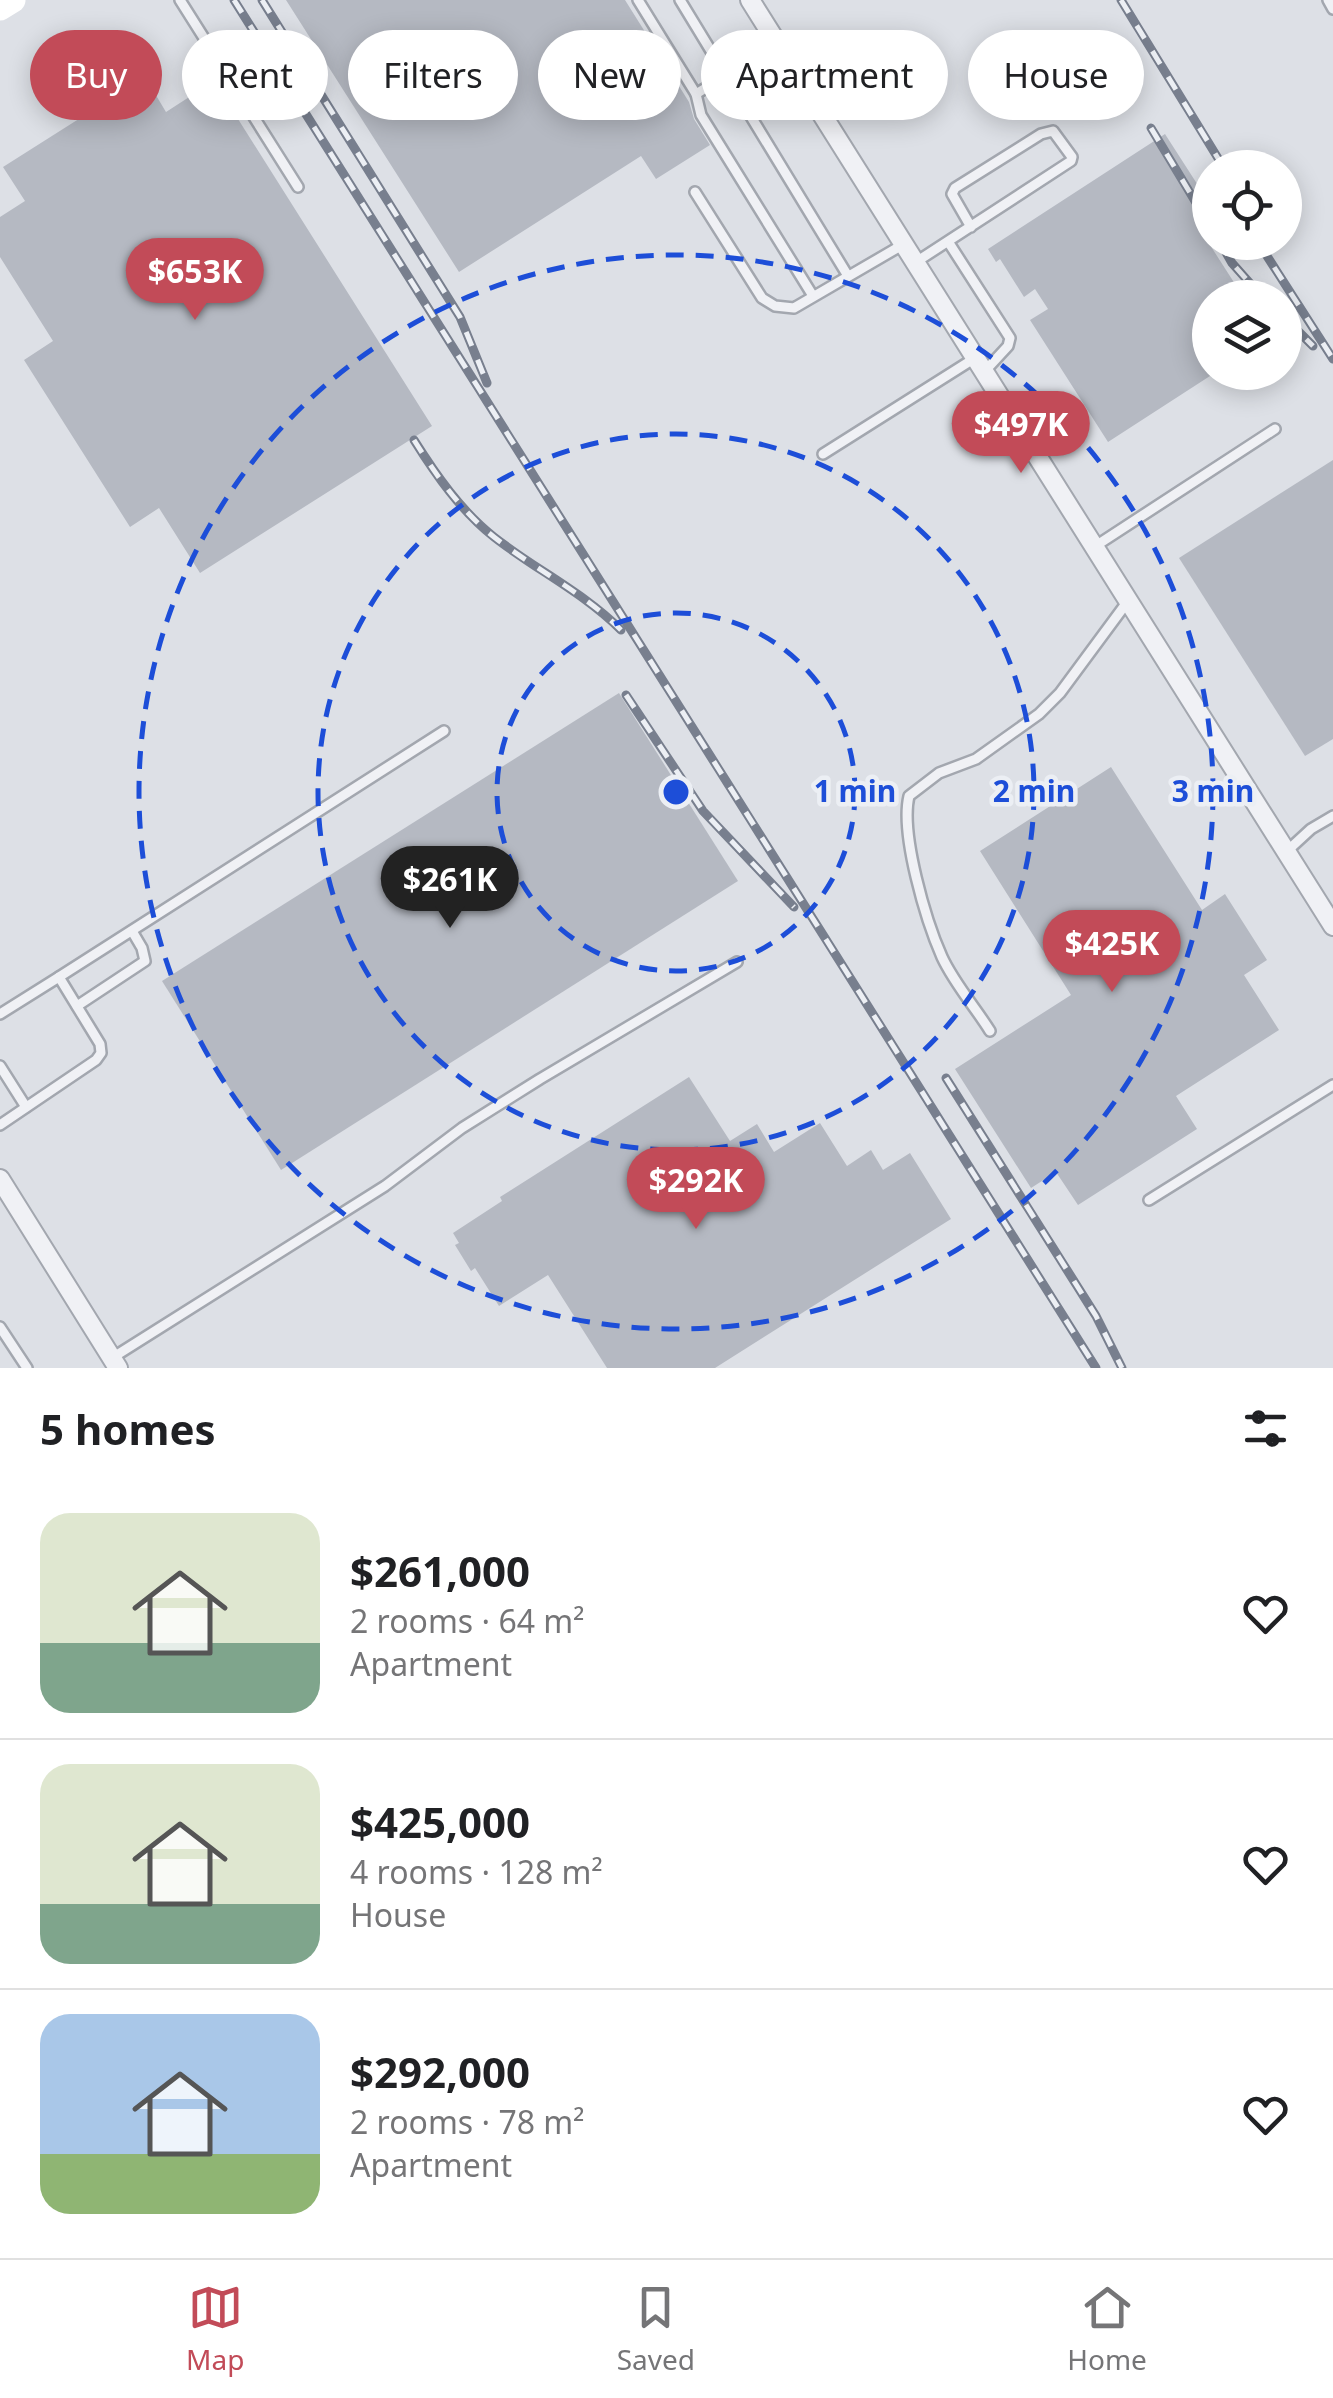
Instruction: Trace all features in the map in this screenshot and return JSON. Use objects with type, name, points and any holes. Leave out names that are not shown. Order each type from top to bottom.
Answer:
[{"type":"main road","points":[[0,8],[13,0]]},
{"type":"street","points":[[750,0],[770,30]]},
{"type":"street","points":[[826,120],[1333,926]]},
{"type":"street","points":[[1,1184],[115,1363]]},
{"type":"lane","points":[[180,0],[298,187]]},
{"type":"lane","points":[[638,0],[696,94],[701,115],[813,296]]},
{"type":"lane","points":[[680,0],[701,35]]},
{"type":"lane","points":[[1328,0],[1333,9]]},
{"type":"lane","points":[[696,94],[701,91]]},
{"type":"lane","points":[[752,120],[848,276]]},
{"type":"lane","points":[[916,262],[1071,162],[1072,157],[1052,132],[1042,134],[955,188],[952,194],[970,226]]},
{"type":"lane","points":[[695,192],[762,298],[775,306],[794,308],[904,244]]},
{"type":"lane","points":[[823,454],[1008,346],[1010,338],[949,243]]},
{"type":"lane","points":[[1094,546],[1274,429]]},
{"type":"lane","points":[[990,1031],[943,958],[907,842],[909,796],[939,773],[976,759],[1039,714],[1128,601]]},
{"type":"lane","points":[[0,1014],[444,731]]},
{"type":"lane","points":[[1286,852],[1333,816]]},
{"type":"lane","points":[[77,1006],[145,961],[132,930]]},
{"type":"lane","points":[[115,1363],[385,1186],[462,1128],[737,962]]},
{"type":"lane","points":[[0,1124],[96,1060],[101,1052],[100,1044],[59,977]]},
{"type":"lane","points":[[0,1066],[26,1107]]},
{"type":"lane","points":[[1149,1200],[1333,1085]]},
{"type":"lane","points":[[0,1327],[26,1368]]},
{"type":"building","points":[[286,0],[625,0],[644,30],[538,30],[538,120],[681,120],[681,89],[710,145],[656,179],[641,156],[459,272],[362,120],[518,120],[518,30],[348,30],[348,97],[328,66],[328,30],[305,30]]},
{"type":"building","points":[[182,102],[182,120],[239,120],[432,426],[200,573],[159,508],[130,527],[24,360],[53,341],[0,257],[0,217],[25,201],[3,167],[77,120],[162,120],[162,105],[166,112]]},
{"type":"building","points":[[1165,134],[1192,176],[1192,260],[1220,260],[1232,280],[1192,280],[1192,388],[1108,442],[1030,320],[1048,309],[1035,289],[1024,297],[1000,259],[996,262],[988,249]]},
{"type":"building","points":[[1333,460],[1333,739],[1305,756],[1179,558]]},
{"type":"building","points":[[619,693],[738,881],[281,1170],[162,981]]},
{"type":"building","points":[[1111,767],[1202,910],[1225,894],[1267,960],[1244,975],[1279,1030],[1176,1096],[1197,1129],[1078,1205],[1056,1172],[1031,1188],[955,1069],[1071,995],[980,851]]},
{"type":"building","points":[[689,1077],[730,1141],[757,1124],[774,1152],[820,1123],[847,1166],[871,1150],[883,1170],[910,1153],[951,1219],[715,1368],[607,1368],[548,1275],[499,1306],[475,1268],[471,1271],[455,1245],[459,1243],[453,1233],[502,1201],[500,1197]]},
{"type":"railway","points":[[234,0],[1096,1368]]},
{"type":"railway","points":[[262,0],[460,317],[487,383]]},
{"type":"railway","points":[[1121,0],[1213,150]]},
{"type":"railway","points":[[1151,128],[1192,196]]},
{"type":"railway","points":[[1230,260],[1247,280]]},
{"type":"railway","points":[[1270,260],[1333,359]]},
{"type":"railway","points":[[1302,335],[1313,346]]},
{"type":"railway","points":[[414,440],[450,492],[482,527],[591,604],[621,630]]},
{"type":"railway","points":[[626,695],[703,811],[794,907]]},
{"type":"railway","points":[[946,1078],[1096,1316],[1122,1368]]}]
